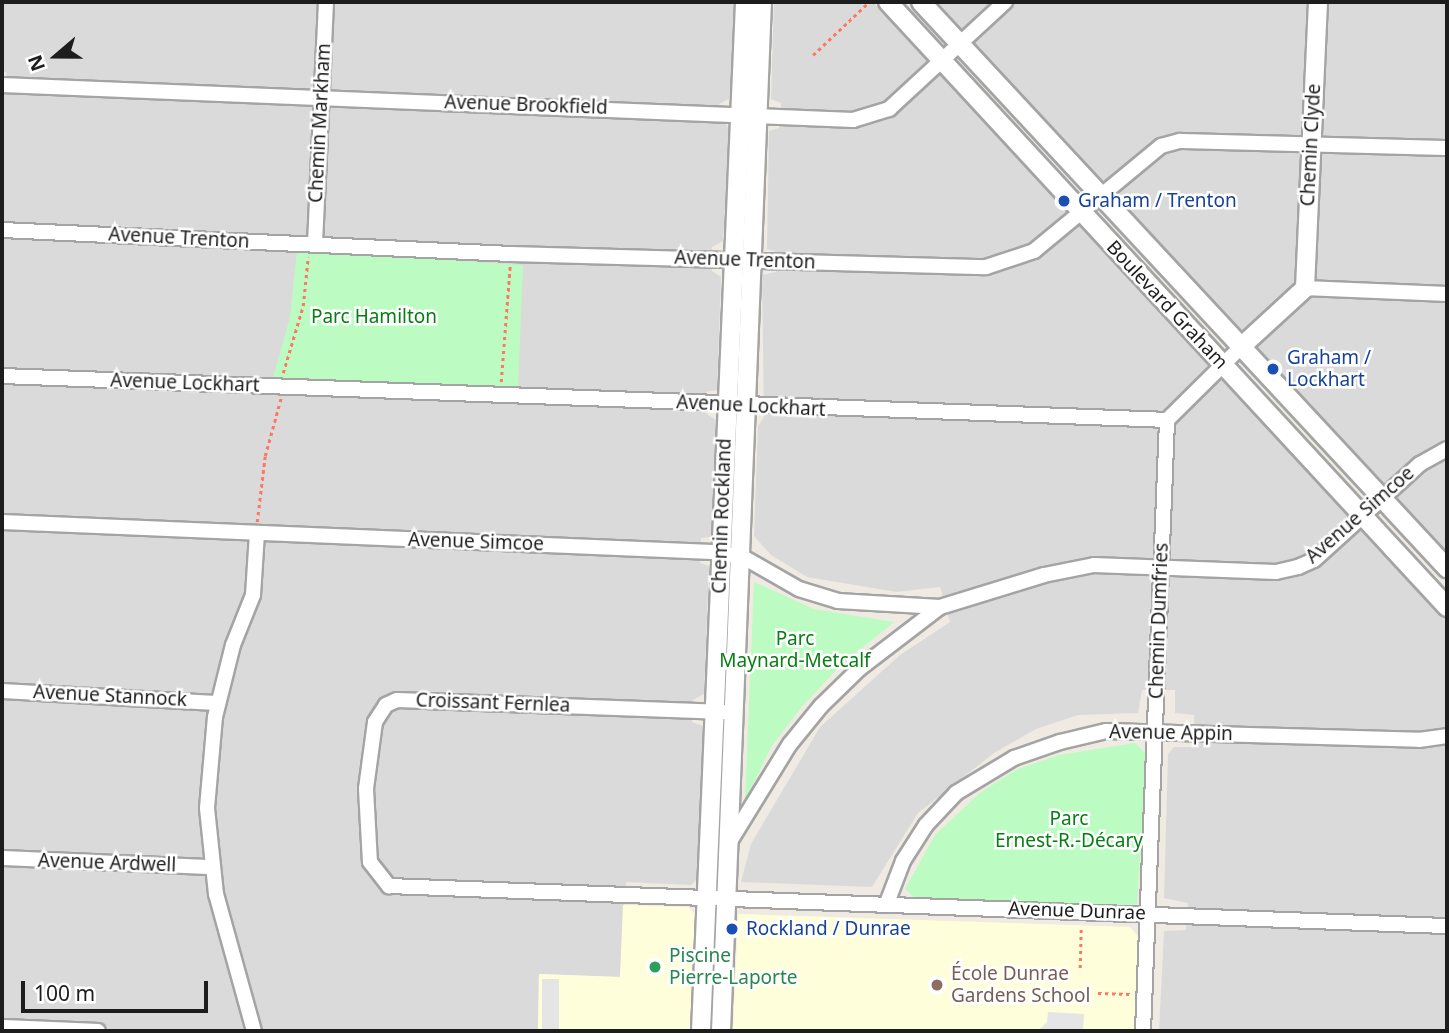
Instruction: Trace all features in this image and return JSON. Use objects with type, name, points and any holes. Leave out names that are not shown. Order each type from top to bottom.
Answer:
[{"type":"street","name":"Chemin Markham","points":[[312,247],[326,2]]},
{"type":"street","name":"Chemin Rockland","points":[[721,1031],[752,261],[745,2]]},
{"type":"street","name":"Chemin Rockland","points":[[701,1031],[733,260],[762,2]]},
{"type":"street","name":"Boulevard Graham","points":[[888,2],[1447,607]]},
{"type":"street","name":"Boulevard Graham","points":[[921,2],[1447,568]]},
{"type":"street","name":"Avenue Brookfield","points":[[2,85],[873,118],[889,109],[1005,2]]},
{"type":"street","name":"Chemin Clyde","points":[[1305,288],[1318,2]]},
{"type":"street","name":"Avenue Trenton","points":[[2,230],[312,247],[511,254],[1002,265],[1034,251],[1147,153],[1170,143],[1311,143],[1447,148]]},
{"type":"street","points":[[1167,420],[1305,288],[1447,294]]},
{"type":"street","name":"Avenue Lockhart","points":[[2,376],[1167,420]]},
{"type":"street","name":"Chemin Dumfries","points":[[1143,1031],[1167,420]]},
{"type":"street","name":"Avenue Simcoe","points":[[728,846],[790,744],[821,706],[859,669],[940,607],[1044,575],[1094,565],[1160,565],[1276,572],[1298,567],[1314,560],[1420,464],[1447,449]]},
{"type":"street","name":"Avenue Simcoe","points":[[2,522],[257,529],[721,553],[740,556],[799,589],[838,601],[940,607]]},
{"type":"street","points":[[254,1031],[226,936],[212,867],[208,784],[218,703],[253,594],[257,529]]},
{"type":"street","name":"Avenue Stannock","points":[[2,691],[218,703]]},
{"type":"street","name":"Croissant Fernlea","points":[[707,896],[389,886],[369,862],[366,789],[375,722],[386,705],[397,700],[734,713]]},
{"type":"street","name":"Avenue Appin","points":[[887,903],[903,861],[926,825],[956,793],[984,773],[1060,742],[1105,731],[1419,740],[1447,736]]},
{"type":"street","name":"Avenue Ardwell","points":[[2,858],[212,867]]},
{"type":"street","name":"Avenue Dunrae","points":[[707,896],[1447,926]]},
{"type":"street","points":[[2,1027],[98,1031]]},
{"type":"path","points":[[813,55],[869,2]]},
{"type":"path","points":[[281,379],[303,306],[312,247]]},
{"type":"path","points":[[500,396],[511,254]]},
{"type":"path","points":[[257,529],[263,464],[281,398]]},
{"type":"path","points":[[1080,968],[1081,927]]},
{"type":"path","points":[[1098,993],[1134,995]]},
{"type":"shaded area","points":[[2,2],[735,2],[730,98],[718,105],[717,121],[727,125],[729,132],[723,241],[712,247],[712,271],[721,277],[717,390],[706,392],[707,414],[716,420],[712,537],[701,538],[700,563],[709,566],[704,694],[693,700],[692,722],[703,726],[698,878],[691,885],[626,882],[620,977],[539,974],[538,1031],[2,1031],[2,96],[7,73],[2,70]]},
{"type":"shaded area","points":[[774,2],[873,2],[1447,607],[1447,1031],[1159,1031],[1164,931],[1186,930],[1188,903],[1164,898],[1168,754],[1174,747],[1195,747],[1194,715],[1175,713],[1175,690],[1142,690],[1138,713],[1078,715],[1036,729],[994,753],[918,813],[872,887],[741,882],[751,844],[820,727],[900,655],[950,622],[940,587],[897,592],[807,577],[771,555],[754,536],[758,426],[764,417],[762,275],[776,272],[777,252],[767,249],[769,131],[779,128],[781,103],[771,99]]},
{"type":"shaded area","points":[[924,2],[1447,2],[1447,568]]},
{"type":"shaded area","points":[[623,905],[688,907],[696,915],[691,1031],[538,1031],[539,974],[620,977]]},
{"type":"shaded area","name":"École Dunrae Gardens School","points":[[738,914],[1130,927],[1140,939],[1136,1031],[733,1031]]},
{"type":"shaded area","points":[[542,979],[559,979],[559,1031],[542,1031]]},
{"type":"shaded area","points":[[1048,1012],[1084,1014],[1083,1031],[1038,1031],[1047,1022]]},
{"type":"green space","name":"Parc Hamilton","points":[[297,250],[523,265],[518,387],[273,378],[290,317]]},
{"type":"green space","name":"Parc Maynard-Metcalf","points":[[754,582],[814,609],[894,622],[840,666],[804,704],[771,747],[745,802]]},
{"type":"green space","name":"Parc Ernest-R.-Décary","points":[[1135,743],[1147,755],[1137,904],[1131,907],[914,897],[905,889],[935,835],[981,792],[1018,769],[1059,755]]},
{"type":"green space","points":[[712,912],[720,912],[720,1031],[712,1031]]},
{"type":"place","name":"Graham / Trenton","points":[[1064,201]]},
{"type":"place","name":"Graham / Lockhart","points":[[1273,369]]},
{"type":"place","name":"Rockland / Dunrae","points":[[732,929]]},
{"type":"place","name":"Piscine Pierre-Laporte","points":[[655,967]]},
{"type":"place","name":"École Dunrae Gardens School","points":[[937,985]]}]
